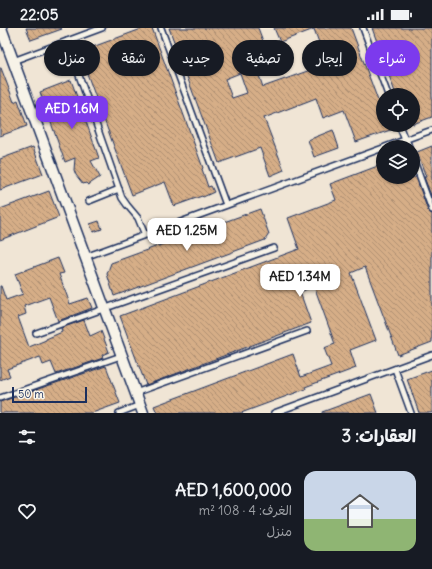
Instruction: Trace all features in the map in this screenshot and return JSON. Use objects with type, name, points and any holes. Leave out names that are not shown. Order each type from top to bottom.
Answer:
[{"type":"street","points":[[0,28],[141,409]]},
{"type":"lane","points":[[70,40],[102,28]]},
{"type":"lane","points":[[161,28],[226,205]]},
{"type":"lane","points":[[363,28],[385,88]]},
{"type":"lane","points":[[13,61],[44,50]]},
{"type":"lane","points":[[79,76],[124,202],[138,218],[145,235]]},
{"type":"lane","points":[[402,132],[405,140],[432,130]]},
{"type":"lane","points":[[85,257],[376,150]]},
{"type":"lane","points":[[420,177],[432,210]]},
{"type":"lane","points":[[89,201],[120,190]]},
{"type":"lane","points":[[36,333],[274,248]]},
{"type":"lane","points":[[135,393],[307,331]]},
{"type":"lane","points":[[274,413],[432,355]]},
{"type":"lane","points":[[0,398],[121,356]]},
{"type":"lane","points":[[395,369],[411,413]]},
{"type":"lane","points":[[119,413],[141,409]]},
{"type":"building","points":[[26,28],[61,28],[62,29],[31,40]]},
{"type":"building","points":[[144,28],[152,28],[156,40],[112,40]]},
{"type":"building","points":[[169,28],[258,28],[263,40],[232,40],[232,76],[225,79],[232,98],[247,93],[241,76],[259,76],[263,87],[302,73],[302,76],[357,76],[357,44],[365,66],[365,76],[369,76],[376,95],[376,132],[385,132],[356,142],[344,110],[323,118],[316,98],[264,118],[284,170],[270,176],[260,148],[219,163],[187,76],[224,76],[224,40],[173,40]]},
{"type":"building","points":[[274,28],[351,28],[355,40],[318,40],[314,29],[285,40],[279,40]]},
{"type":"building","points":[[372,28],[432,28],[432,117],[420,121],[420,88],[393,88],[389,76],[420,76],[420,40],[376,40]]},
{"type":"building","points":[[108,41],[108,76],[160,76],[160,50],[168,76],[169,76],[203,168],[202,169],[208,187],[211,186],[214,192],[174,206],[165,182],[132,195],[88,76],[100,76],[100,44]]},
{"type":"building","points":[[0,68],[14,102],[18,100],[27,126],[0,136]]},
{"type":"building","points":[[71,80],[99,158],[91,161],[100,177],[88,185],[86,183],[83,184],[76,175],[74,170],[75,158],[65,162],[40,92]]},
{"type":"building","points":[[333,130],[339,148],[314,157],[308,140]]},
{"type":"building","points":[[432,146],[432,198],[424,177],[426,177],[420,160],[420,151]]},
{"type":"building","points":[[33,147],[43,174],[0,190],[0,159]]},
{"type":"building","points":[[376,167],[376,184],[418,184],[428,211],[432,214],[432,342],[398,355],[365,267],[351,273],[376,340],[350,350],[356,368],[305,387],[306,389],[241,413],[157,413],[154,406],[293,354],[301,377],[331,366],[324,348],[335,344],[314,286],[300,292],[311,323],[146,385],[120,316],[299,249],[288,218],[336,200],[330,184]]},
{"type":"building","points":[[49,191],[59,217],[0,240],[0,209]]},
{"type":"building","points":[[260,209],[269,234],[265,240],[114,296],[107,274],[111,263]]},
{"type":"building","points":[[99,221],[102,229],[93,232],[90,224]]},
{"type":"building","points":[[58,258],[64,273],[59,274],[70,304],[88,298],[92,308],[58,321],[49,297],[24,306],[26,314],[18,317],[29,347],[62,332],[61,328],[84,320],[90,336],[101,331],[109,352],[102,355],[103,358],[56,374],[51,362],[43,365],[40,357],[7,369],[10,376],[0,380],[0,286],[6,300],[23,294],[15,274]]},
{"type":"building","points":[[106,366],[120,403],[92,413],[0,413],[0,402]]},
{"type":"building","points":[[432,370],[432,413],[419,413],[407,379]]},
{"type":"building","points":[[371,394],[378,413],[322,413],[322,412]]}]
